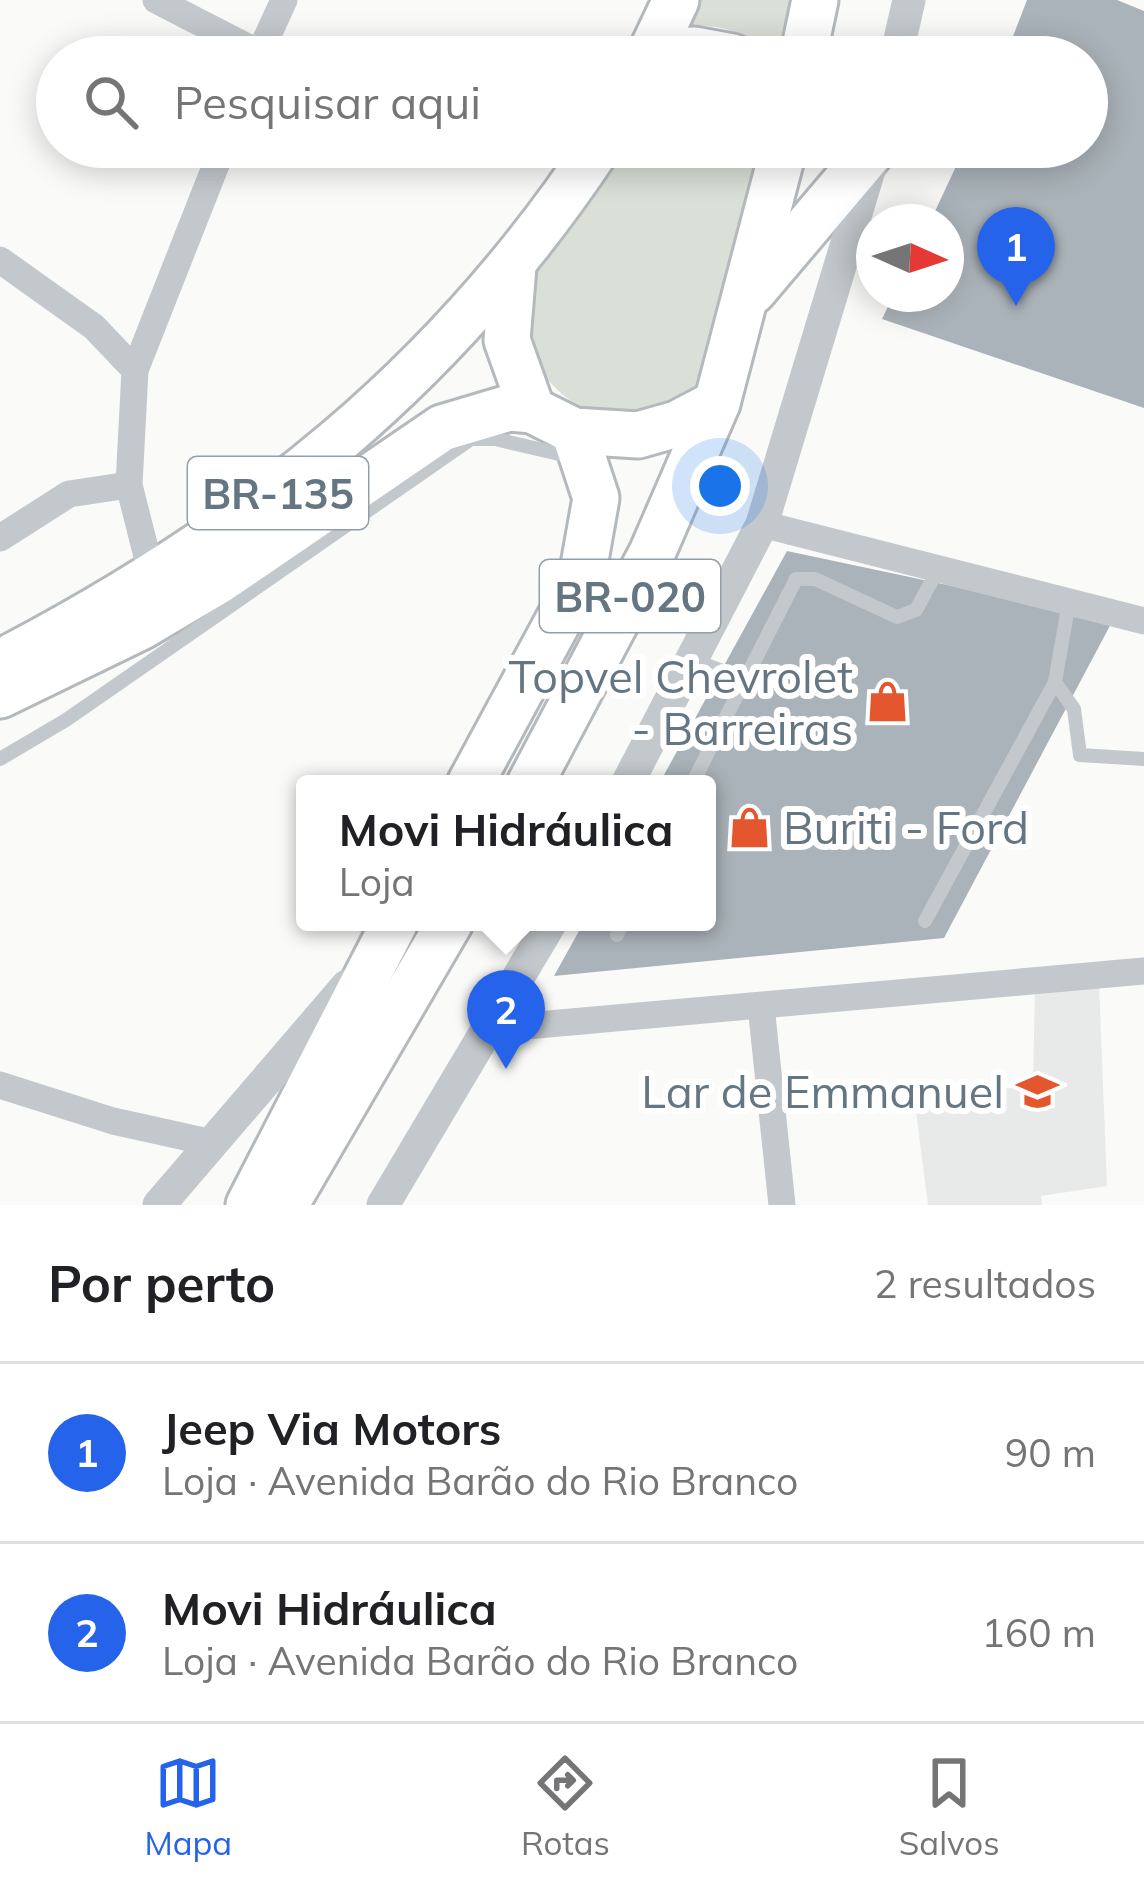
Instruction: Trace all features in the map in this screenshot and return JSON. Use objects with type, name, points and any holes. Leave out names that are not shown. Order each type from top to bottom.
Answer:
[{"type":"highway","points":[[660,36],[676,0]]},
{"type":"highway","points":[[807,36],[815,0]]},
{"type":"highway","points":[[475,775],[582,577],[596,498],[580,446],[532,410],[507,340],[513,267],[583,168]]},
{"type":"highway","name":"BR-020","points":[[535,775],[652,553],[718,403],[779,168]]},
{"type":"highway","points":[[747,298],[858,168]]},
{"type":"highway","name":"BR-135","points":[[0,663],[153,580],[271,499],[436,351],[513,267]]},
{"type":"highway","points":[[580,446],[677,424],[718,403]]},
{"type":"highway","name":"BR-135","points":[[0,695],[218,581],[442,428],[482,413],[532,410]]},
{"type":"highway","points":[[0,727],[218,581]]},
{"type":"highway","points":[[249,1205],[389,931]]},
{"type":"highway","points":[[285,1205],[445,931]]},
{"type":"street","points":[[156,0],[223,36]]},
{"type":"street","points":[[267,36],[284,0]]},
{"type":"street","points":[[901,36],[909,0]]},
{"type":"street","points":[[153,580],[129,485],[136,370],[215,168]]},
{"type":"street","points":[[632,775],[696,661],[762,524],[870,168]]},
{"type":"street","points":[[0,260],[94,327],[136,370]]},
{"type":"street","points":[[0,538],[69,494],[129,485]]},
{"type":"street","points":[[762,524],[1144,621]]},
{"type":"street","points":[[159,1205],[389,931]]},
{"type":"street","points":[[382,1205],[492,1029],[546,931]]},
{"type":"street","points":[[492,1029],[1144,971]]},
{"type":"street","points":[[761,1006],[782,1205]]},
{"type":"street","points":[[0,1084],[113,1120],[208,1142]]},
{"type":"lane","points":[[0,758],[66,721],[471,440],[580,446]]},
{"type":"lane","points":[[696,775],[796,580],[815,579],[897,617],[916,610],[938,569]]},
{"type":"lane","points":[[925,921],[1055,682],[1069,602]]},
{"type":"lane","points":[[696,661],[744,679]]},
{"type":"lane","points":[[1055,682],[1074,709],[1080,755],[1144,759]]},
{"type":"shaded area","points":[[696,0],[803,0],[795,36],[741,36],[722,28],[682,28]]},
{"type":"shaded area","points":[[602,168],[761,168],[710,376],[691,392],[643,414],[618,417],[579,406],[546,378],[526,340],[524,299],[565,223]]},
{"type":"shaded area","name":"Lar de Emmanuel","points":[[1099,981],[1107,1186],[1041,1196],[1042,1205],[928,1205],[914,1096],[1033,1086],[1035,985]]},
{"type":"building","points":[[1027,0],[1117,0],[1144,11],[1144,408],[882,319],[885,312],[964,312],[964,204],[938,204],[955,168],[1108,168],[1108,36],[1013,36]]},
{"type":"building","name":"Topvel Chevrolet - Barreiras","points":[[787,551],[1113,620],[944,938],[554,976],[579,931],[716,931],[716,775],[664,775]]},
{"type":"place","name":"Jeep Via Motors","points":[[1016,306]]},
{"type":"place","name":"Topvel Chevrolet - Barreiras","points":[[887,702]]},
{"type":"place","name":"Buriti - Ford","points":[[749,827]]},
{"type":"place","name":"Movi Hidráulica","points":[[506,1069]]},
{"type":"place","name":"Lar de Emmanuel","points":[[1038,1091]]}]
